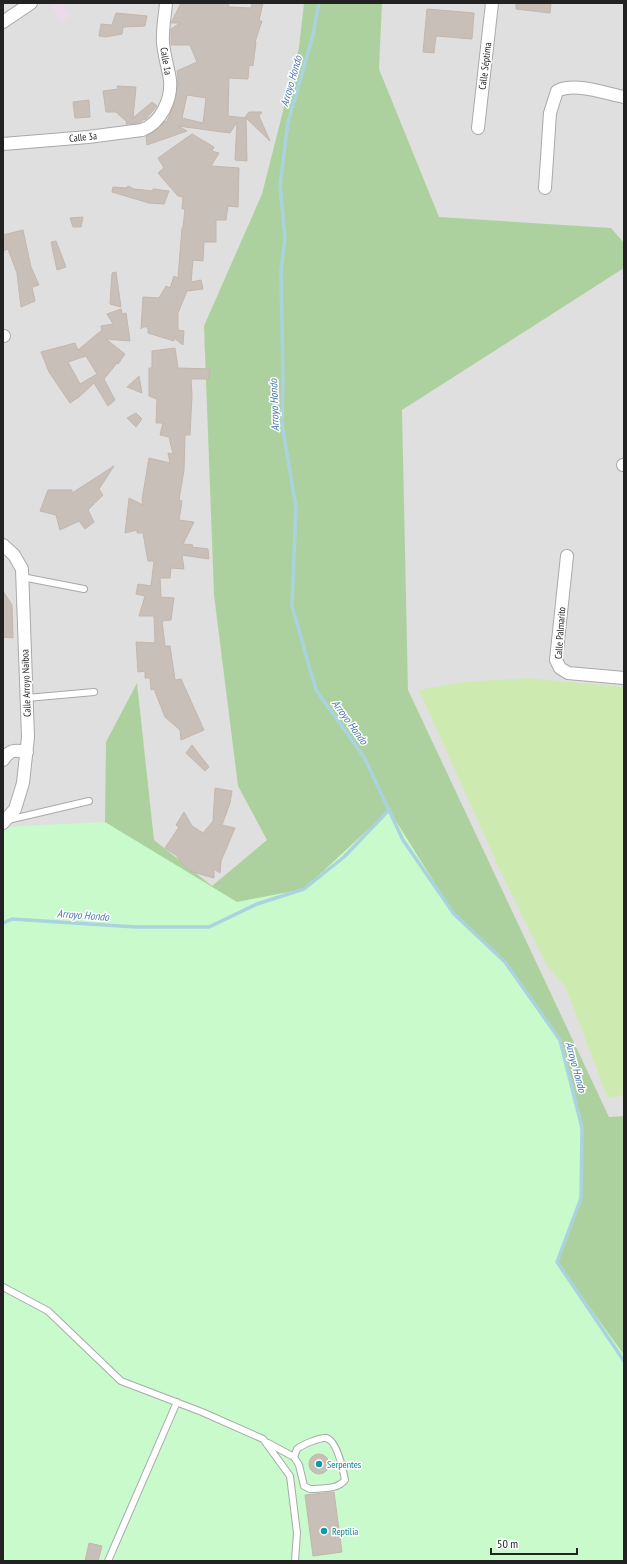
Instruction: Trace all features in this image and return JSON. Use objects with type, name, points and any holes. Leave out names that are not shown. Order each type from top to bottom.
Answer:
[{"type":"street","points":[[3,22],[31,3]]},
{"type":"street","name":"Calle 1a","points":[[159,117],[165,107],[170,81],[163,44],[166,3]]},
{"type":"street","name":"Calle Séptima","points":[[478,128],[492,3]]},
{"type":"street","points":[[545,188],[550,113],[557,91],[564,87],[576,87],[624,97]]},
{"type":"street","name":"Calle 3a","points":[[3,144],[88,137],[142,130],[149,127],[159,117]]},
{"type":"street","name":"Calle Arroyo Naiboa","points":[[3,545],[14,555],[22,569],[28,737],[23,783],[15,809],[4,822]]},
{"type":"street","name":"Calle Palmarito","points":[[567,556],[556,660],[560,668],[568,674],[624,678]]},
{"type":"street","points":[[3,760],[8,752],[15,750],[27,752]]},
{"type":"lane","points":[[22,577],[84,589]]},
{"type":"lane","points":[[27,698],[94,692]]},
{"type":"lane","points":[[4,822],[89,802]]},
{"type":"lane","points":[[3,1287],[48,1311],[121,1381],[177,1402],[264,1439],[265,1441],[294,1457],[306,1488],[310,1489],[337,1486],[342,1484],[345,1480],[335,1445],[331,1440],[325,1438],[302,1446],[296,1449],[294,1457]]},
{"type":"lane","points":[[108,1561],[177,1402]]},
{"type":"lane","points":[[265,1441],[290,1476],[297,1532],[295,1561]]},
{"type":"shaded area","points":[[3,3],[624,3],[624,1506],[3,957]]},
{"type":"shaded area","points":[[49,3],[63,3],[71,16],[62,23]]},
{"type":"green space","points":[[304,3],[382,3],[379,69],[439,217],[611,228],[624,243],[624,268],[402,410],[408,690],[609,1117],[624,1116],[624,1561],[3,842],[105,822],[106,742],[137,683],[154,840],[212,886],[267,840],[238,786],[214,595],[204,326],[262,194],[299,48]]},
{"type":"green space","points":[[527,678],[624,687],[624,1095],[608,1098],[565,986],[547,966],[499,868],[419,690],[464,682]]},
{"type":"green space","points":[[389,810],[454,914],[509,967],[560,1040],[582,1128],[581,1198],[557,1262],[624,1355],[624,1561],[3,1561],[3,827],[105,822],[237,902],[304,889]]},
{"type":"building","points":[[181,3],[228,3],[229,7],[251,8],[252,3],[263,3],[259,21],[262,21],[255,42],[253,66],[249,65],[248,79],[229,78],[228,116],[246,118],[247,161],[235,160],[237,122],[230,133],[178,126],[187,131],[147,145],[146,136],[165,121],[166,123],[174,105],[178,80],[177,71],[197,62],[190,45],[171,45],[171,29],[180,23],[171,23]],"holes":[[[187,95],[206,98],[203,123],[182,118]]]},
{"type":"building","points":[[516,3],[551,3],[550,13],[516,9]]},
{"type":"building","points":[[427,9],[474,13],[472,39],[436,36],[434,53],[423,52]]},
{"type":"building","points":[[116,13],[147,16],[145,26],[123,27],[122,34],[105,37],[99,36],[101,24],[112,25]]},
{"type":"building","points":[[117,86],[136,87],[133,118],[152,102],[157,106],[145,120],[144,119],[139,123],[126,124],[127,122],[116,112],[106,112],[103,91],[118,89]]},
{"type":"building","points":[[89,100],[90,117],[75,118],[73,102]]},
{"type":"building","points":[[249,112],[262,112],[259,116],[270,141],[245,117]]},
{"type":"building","points":[[192,134],[214,147],[212,151],[219,153],[211,166],[239,168],[238,207],[228,206],[226,220],[216,220],[216,242],[204,242],[203,261],[193,260],[191,282],[201,280],[203,289],[187,291],[178,313],[178,330],[184,331],[183,345],[174,338],[174,341],[148,333],[148,327],[142,327],[141,329],[143,297],[159,298],[166,286],[170,288],[174,276],[178,278],[185,209],[182,209],[183,197],[178,196],[158,173],[164,168],[158,158]]},
{"type":"building","points":[[128,186],[134,189],[169,191],[164,204],[149,203],[112,192],[113,187],[127,188]]},
{"type":"building","points":[[83,217],[81,227],[73,227],[70,218]]},
{"type":"building","points":[[23,230],[31,267],[39,285],[32,287],[35,301],[21,307],[17,273],[8,249],[3,251],[3,235]]},
{"type":"building","points":[[56,241],[66,267],[57,270],[51,242]]},
{"type":"building","points":[[116,272],[121,307],[110,304],[112,273]]},
{"type":"building","points":[[121,309],[122,314],[126,313],[130,341],[106,339],[125,354],[104,379],[115,400],[108,406],[94,383],[70,403],[49,372],[41,352],[75,343],[78,350],[102,330],[101,326],[113,324],[107,314]],"holes":[[[86,356],[97,374],[80,384],[68,362]]]},
{"type":"building","points":[[175,348],[178,368],[210,369],[209,379],[191,379],[192,395],[190,435],[185,435],[184,470],[179,500],[182,501],[179,520],[194,522],[183,544],[208,549],[209,559],[182,555],[184,569],[171,568],[170,578],[160,578],[161,597],[174,598],[171,620],[162,621],[165,646],[170,646],[175,680],[181,679],[204,730],[181,740],[180,730],[165,717],[154,689],[151,690],[150,678],[145,678],[145,671],[138,672],[136,642],[155,643],[154,616],[139,616],[145,596],[136,594],[138,584],[151,586],[154,561],[148,561],[143,533],[137,533],[137,530],[125,533],[129,498],[143,505],[142,500],[149,458],[170,463],[168,453],[173,454],[169,437],[160,435],[163,423],[156,423],[157,399],[149,396],[149,368],[152,368],[152,351]]},
{"type":"building","points":[[139,376],[142,393],[127,387]]},
{"type":"building","points":[[136,413],[142,419],[136,427],[127,418]]},
{"type":"building","points":[[114,466],[99,489],[103,495],[88,510],[94,522],[85,529],[79,521],[60,530],[56,515],[40,511],[48,490],[72,490],[72,493]]},
{"type":"building","points":[[3,591],[12,605],[13,638],[3,637]]},
{"type":"building","points":[[192,745],[209,767],[205,771],[186,753]]},
{"type":"building","points":[[215,788],[232,791],[230,803],[222,825],[235,828],[221,861],[220,873],[214,869],[214,878],[193,872],[184,866],[176,855],[165,848],[179,827],[176,825],[184,812],[192,826],[203,833],[213,821]]},
{"type":"building","name":"Serpentes","points":[[319,1454],[326,1457],[329,1464],[326,1471],[319,1474],[312,1471],[309,1464],[312,1457]]},
{"type":"building","name":"Reptilia","points":[[334,1492],[342,1552],[313,1556],[305,1495]]},
{"type":"building","points":[[89,1543],[102,1546],[98,1561],[85,1561]]},
{"type":"waterway","name":"Arroyo Hondo","points":[[319,3],[312,39],[288,122],[280,185],[285,238],[281,271],[283,379],[282,424],[296,507],[292,606],[316,690],[364,757],[403,840],[454,914],[505,962],[560,1040],[582,1128],[581,1198],[557,1262],[624,1361]]},
{"type":"waterway","name":"Arroyo Hondo","points":[[3,923],[12,919],[136,927],[209,927],[257,904],[304,889],[344,857],[389,810]]},
{"type":"place","name":"Serpentes","points":[[319,1464]]},
{"type":"place","name":"Reptilia","points":[[324,1531]]}]
